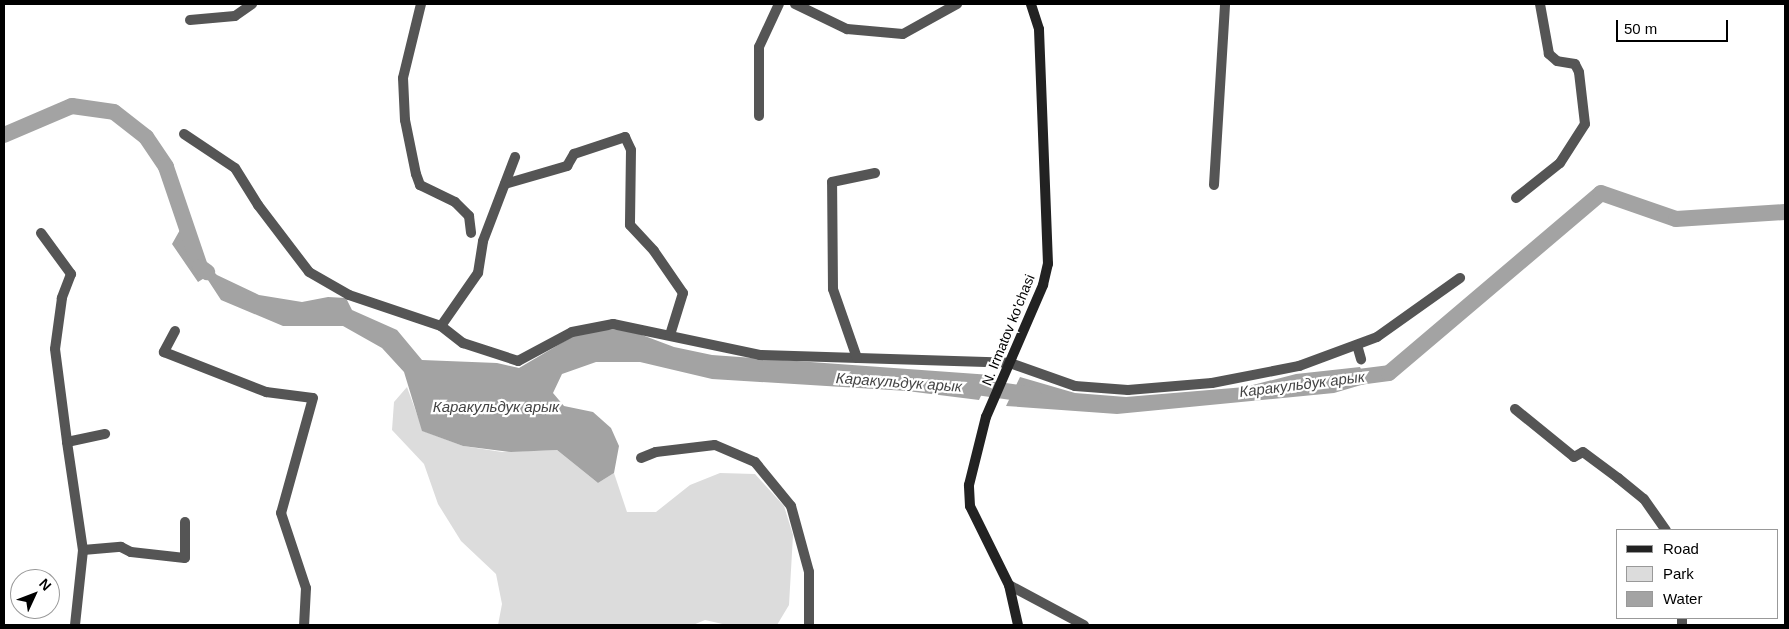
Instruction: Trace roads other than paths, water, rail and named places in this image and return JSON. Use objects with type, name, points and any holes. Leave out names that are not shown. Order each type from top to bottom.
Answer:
[{"type":"street","points":[[190,20],[235,16],[252,4]]},
{"type":"street","points":[[421,4],[403,78],[405,120],[416,174],[420,185],[455,202],[469,216],[472,234]]},
{"type":"street","points":[[759,116],[759,47],[780,4]]},
{"type":"street","points":[[795,4],[847,29],[902,34],[957,4]]},
{"type":"street","name":"N. Irmatov ko'chasi","points":[[1018,625],[1009,585],[970,506],[969,485],[986,417],[1043,285],[1048,264],[1039,29],[1030,4]]},
{"type":"street","points":[[1214,185],[1225,4]]},
{"type":"street","points":[[1516,198],[1560,163],[1585,124],[1579,72],[1575,64],[1557,61],[1549,54],[1540,4]]},
{"type":"street","points":[[184,134],[236,168],[258,206],[309,272],[349,295],[441,326],[463,343],[518,361],[572,332],[613,324],[760,355],[1010,363],[1076,386],[1128,390],[1212,383],[1299,366],[1377,338],[1460,278]]},
{"type":"street","points":[[504,184],[567,166],[574,154],[625,137],[631,150],[630,226],[654,251],[682,293],[670,335]]},
{"type":"street","points":[[441,326],[478,273],[483,241],[515,157]]},
{"type":"street","points":[[857,358],[833,289],[832,182],[875,174]]},
{"type":"street","points":[[41,233],[71,274],[62,298],[55,349],[83,550],[76,625]]},
{"type":"street","points":[[176,330],[164,352],[266,392],[313,398],[281,513],[306,588],[304,625]]},
{"type":"street","points":[[1357,344],[1361,359]]},
{"type":"street","points":[[1515,409],[1574,457],[1584,452],[1618,478],[1644,499],[1665,529]]},
{"type":"street","points":[[67,442],[105,434]]},
{"type":"street","points":[[641,458],[656,452],[715,445],[755,462],[791,506],[809,572],[809,625]]},
{"type":"street","points":[[83,550],[121,546],[131,552],[185,558],[185,522]]},
{"type":"street","points":[[1009,585],[1084,625]]},
{"type":"water","name":"Каракульдук арык","points":[[185,221],[194,253],[217,275],[259,295],[302,302],[328,297],[346,298],[352,310],[397,330],[422,360],[497,363],[519,368],[582,331],[626,329],[674,347],[712,355],[991,375],[979,400],[907,391],[712,379],[640,362],[596,362],[562,374],[553,393],[564,406],[593,412],[611,428],[619,446],[614,473],[598,483],[557,450],[511,452],[463,446],[422,431],[404,372],[382,348],[343,326],[283,326],[221,300],[206,277],[198,282],[172,244]]},
{"type":"water","name":"Каракульдук арык","points":[[1360,367],[1368,383],[1334,393],[1117,414],[1006,406],[1020,377],[1075,393],[1126,397],[1245,387],[1296,374]]},
{"type":"waterway","name":"Каракульдук арык","points":[[4,135],[72,106],[114,112],[146,137],[166,167],[200,267],[207,272]]},
{"type":"waterway","name":"Каракульдук арык","points":[[1343,379],[1389,373],[1601,193],[1676,219],[1785,212]]},
{"type":"waterway","name":"Каракульдук арык","points":[[963,385],[1033,395]]}]
